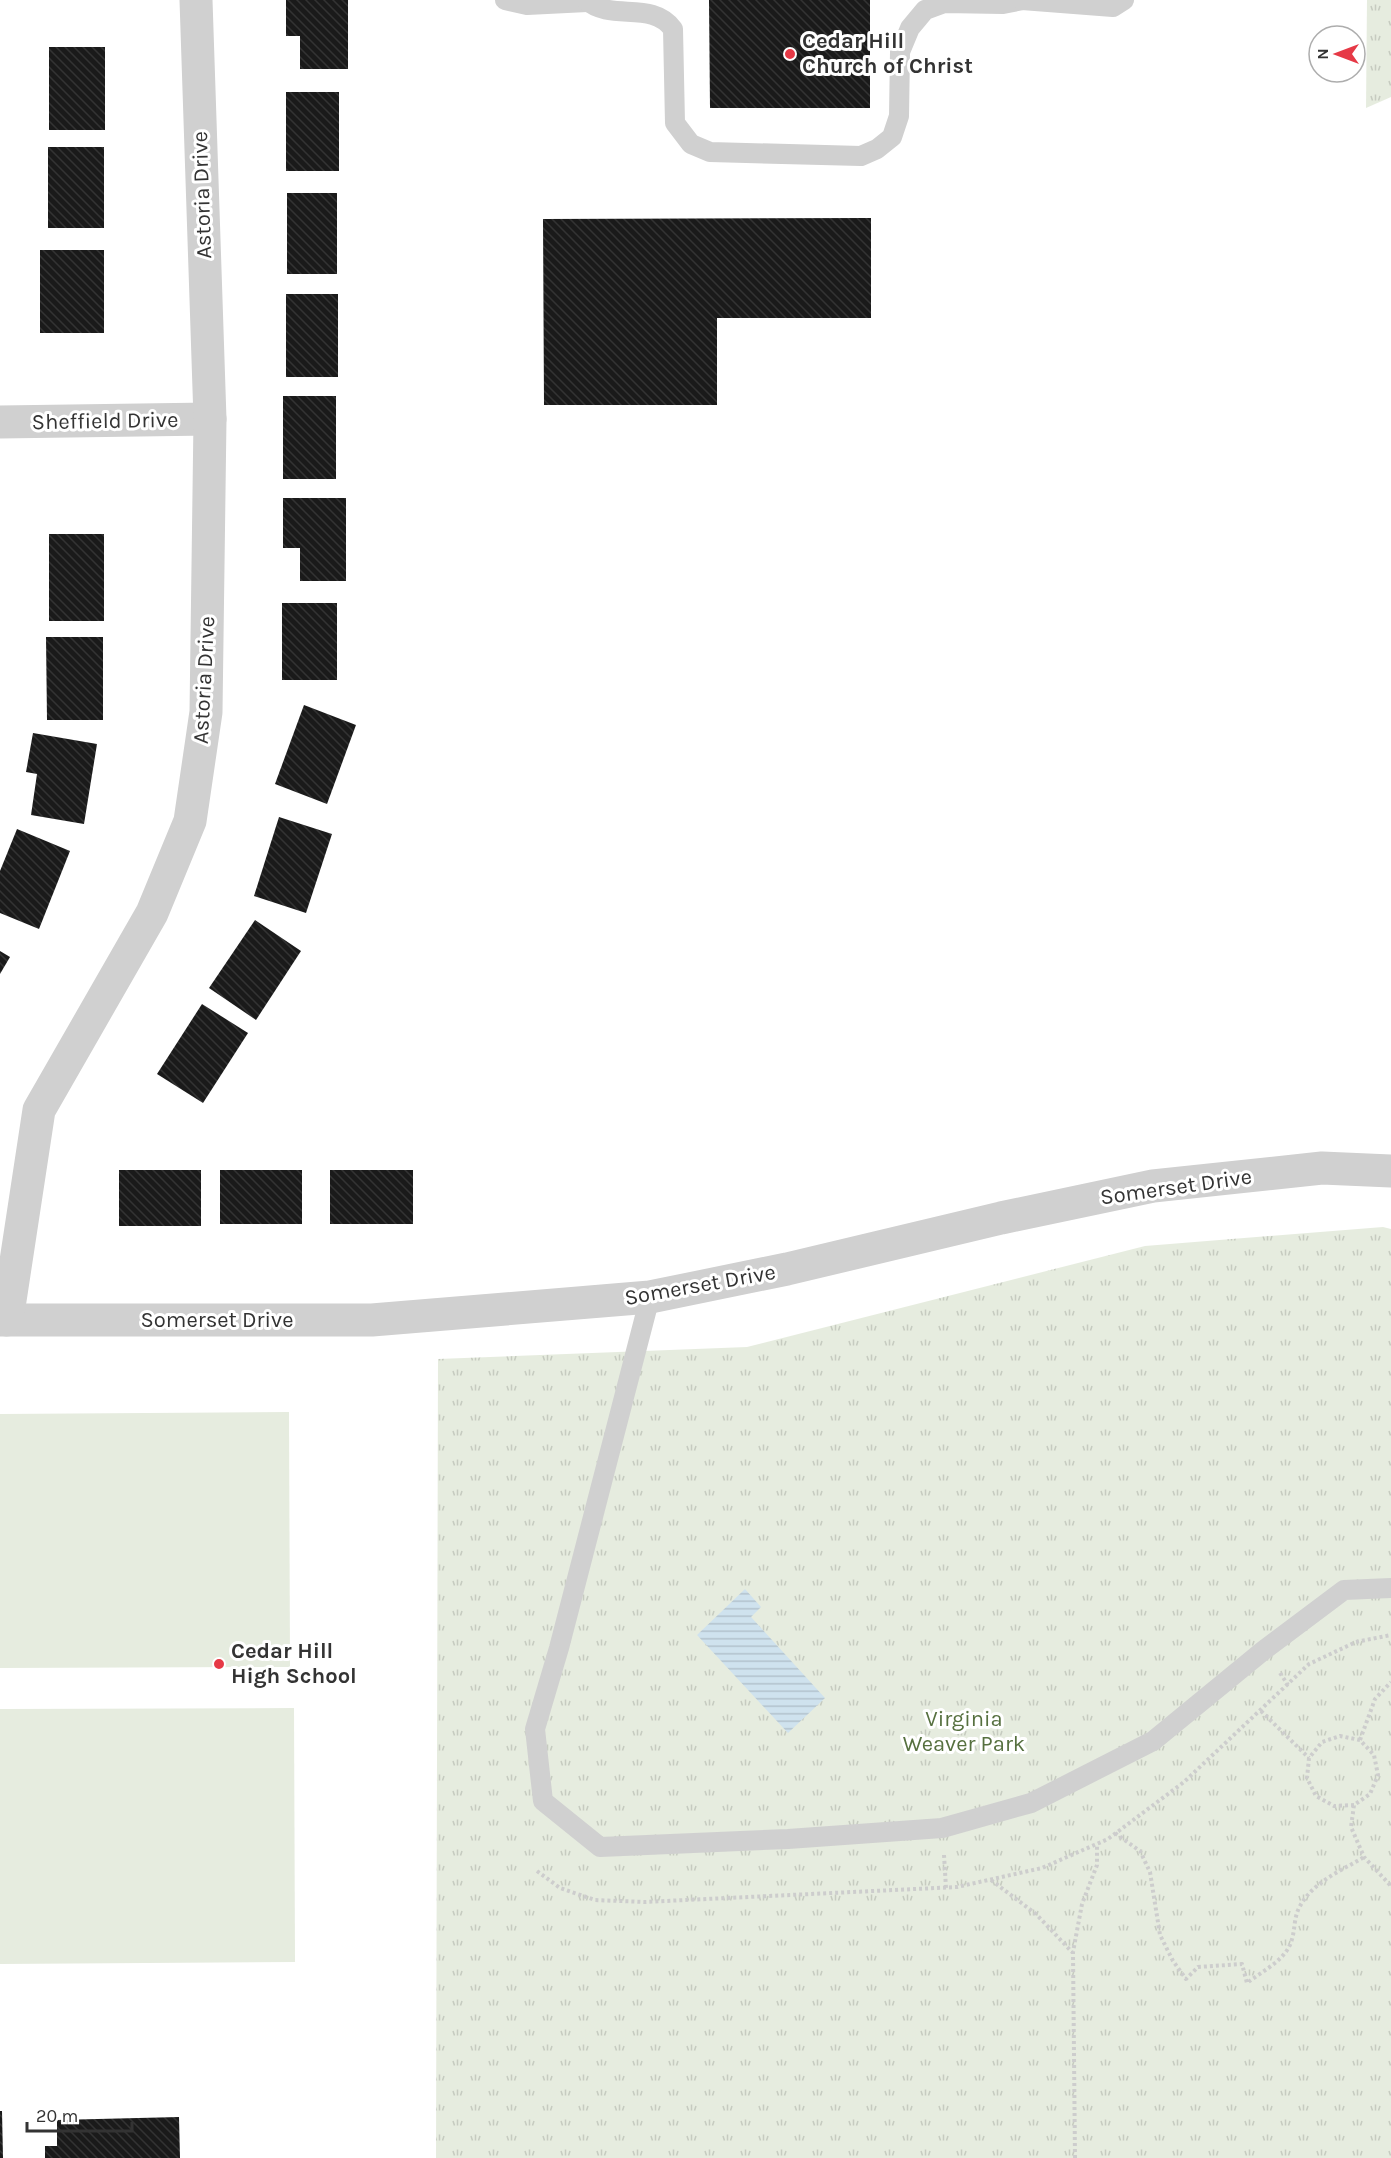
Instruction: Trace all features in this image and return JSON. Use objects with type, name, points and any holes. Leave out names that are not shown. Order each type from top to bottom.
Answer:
[{"type":"street","name":"Astoria Drive","points":[[3,1320],[39,1110],[152,914],[190,821],[206,712],[210,419],[196,0]]},
{"type":"street","name":"Sheffield Drive","points":[[0,422],[210,419]]},
{"type":"street","name":"Somerset Drive","points":[[3,1320],[372,1320],[651,1297],[787,1269],[1001,1218],[1153,1186],[1322,1168],[1391,1171]]},
{"type":"lane","points":[[505,0],[527,5],[586,1],[601,9],[649,11],[666,18],[673,29],[675,123],[691,144],[710,152],[861,156],[877,149],[892,137],[899,117],[900,52],[910,28],[925,10],[944,3],[1003,4],[1022,0],[1113,7],[1124,0]]},
{"type":"lane","points":[[651,1297],[536,1729],[543,1801],[600,1847],[788,1839],[942,1828],[1031,1803],[1153,1742],[1264,1650],[1344,1590],[1391,1587]]},
{"type":"path","points":[[1360,1740],[1374,1699],[1391,1682]]},
{"type":"path","points":[[1261,1712],[1309,1758]]},
{"type":"path","points":[[1340,1736],[1360,1740],[1374,1755],[1378,1775],[1370,1794],[1354,1805],[1334,1806],[1316,1796],[1307,1778],[1309,1758],[1322,1742],[1340,1736]]},
{"type":"path","points":[[1354,1805],[1351,1827],[1364,1857],[1391,1886]]},
{"type":"path","points":[[1115,1833],[1140,1851],[1150,1872],[1160,1935],[1173,1961],[1186,1979],[1198,1967],[1242,1964],[1247,1983],[1279,1960],[1292,1942],[1294,1923],[1300,1907],[1320,1883],[1364,1857]]},
{"type":"path","points":[[1075,2158],[1073,1952],[1082,1904],[1097,1865],[1097,1844]]},
{"type":"path","points":[[991,1880],[1036,1914],[1073,1952]]},
{"type":"green space","points":[[1367,0],[1391,0],[1391,97],[1366,108],[1367,84]]},
{"type":"green space","name":"Virginia Weaver Park","points":[[1383,1227],[1391,1229],[1391,2158],[436,2158],[438,1359],[747,1347],[1145,1246]]},
{"type":"green space","points":[[289,1412],[290,1667],[0,1668],[0,1414]]},
{"type":"green space","points":[[294,1708],[295,1962],[0,1964],[0,1709]]},
{"type":"water","points":[[745,1589],[761,1607],[751,1617],[825,1698],[788,1733],[697,1635]]},
{"type":"building","points":[[286,0],[348,0],[348,69],[300,69],[300,36],[286,36]]},
{"type":"building","name":"Cedar Hill Church of Christ","points":[[709,0],[870,0],[870,108],[710,108]]},
{"type":"building","points":[[49,47],[105,47],[105,130],[49,130]]},
{"type":"building","points":[[286,92],[339,92],[339,171],[286,171]]},
{"type":"building","points":[[48,147],[104,147],[104,228],[48,228]]},
{"type":"building","points":[[287,193],[337,193],[337,274],[287,274]]},
{"type":"building","points":[[871,218],[871,318],[717,318],[717,405],[544,405],[543,219]]},
{"type":"building","points":[[40,250],[104,250],[104,333],[40,333]]},
{"type":"building","points":[[286,294],[338,294],[338,377],[286,377]]},
{"type":"building","points":[[283,396],[336,396],[336,479],[283,479]]},
{"type":"building","points":[[283,498],[346,498],[346,581],[300,581],[300,548],[283,548]]},
{"type":"building","points":[[49,534],[104,534],[104,621],[49,621]]},
{"type":"building","points":[[282,603],[337,603],[337,680],[282,680]]},
{"type":"building","points":[[46,637],[103,637],[103,720],[47,720]]},
{"type":"building","points":[[304,705],[356,725],[327,804],[275,784]]},
{"type":"building","points":[[33,733],[97,744],[84,824],[31,815],[37,774],[26,772]]},
{"type":"building","points":[[279,817],[332,834],[306,913],[254,896]]},
{"type":"building","points":[[17,829],[70,851],[39,929],[0,913],[0,871]]},
{"type":"building","points":[[255,920],[301,951],[256,1020],[209,988]]},
{"type":"building","points":[[0,951],[10,957],[0,974]]},
{"type":"building","points":[[202,1004],[248,1033],[203,1103],[157,1074]]},
{"type":"building","points":[[119,1170],[201,1170],[201,1226],[119,1226]]},
{"type":"building","points":[[220,1170],[302,1170],[302,1224],[220,1224]]},
{"type":"building","points":[[330,1170],[413,1170],[413,1224],[330,1224]]},
{"type":"building","points":[[0,2111],[2,2111],[3,2158],[0,2158]]},
{"type":"building","points":[[179,2117],[180,2158],[45,2158],[45,2146],[57,2146],[57,2120]]},
{"type":"place","name":"Cedar Hill Church of Christ","points":[[790,54]]},
{"type":"place","name":"Cedar Hill High School","points":[[219,1664]]}]
